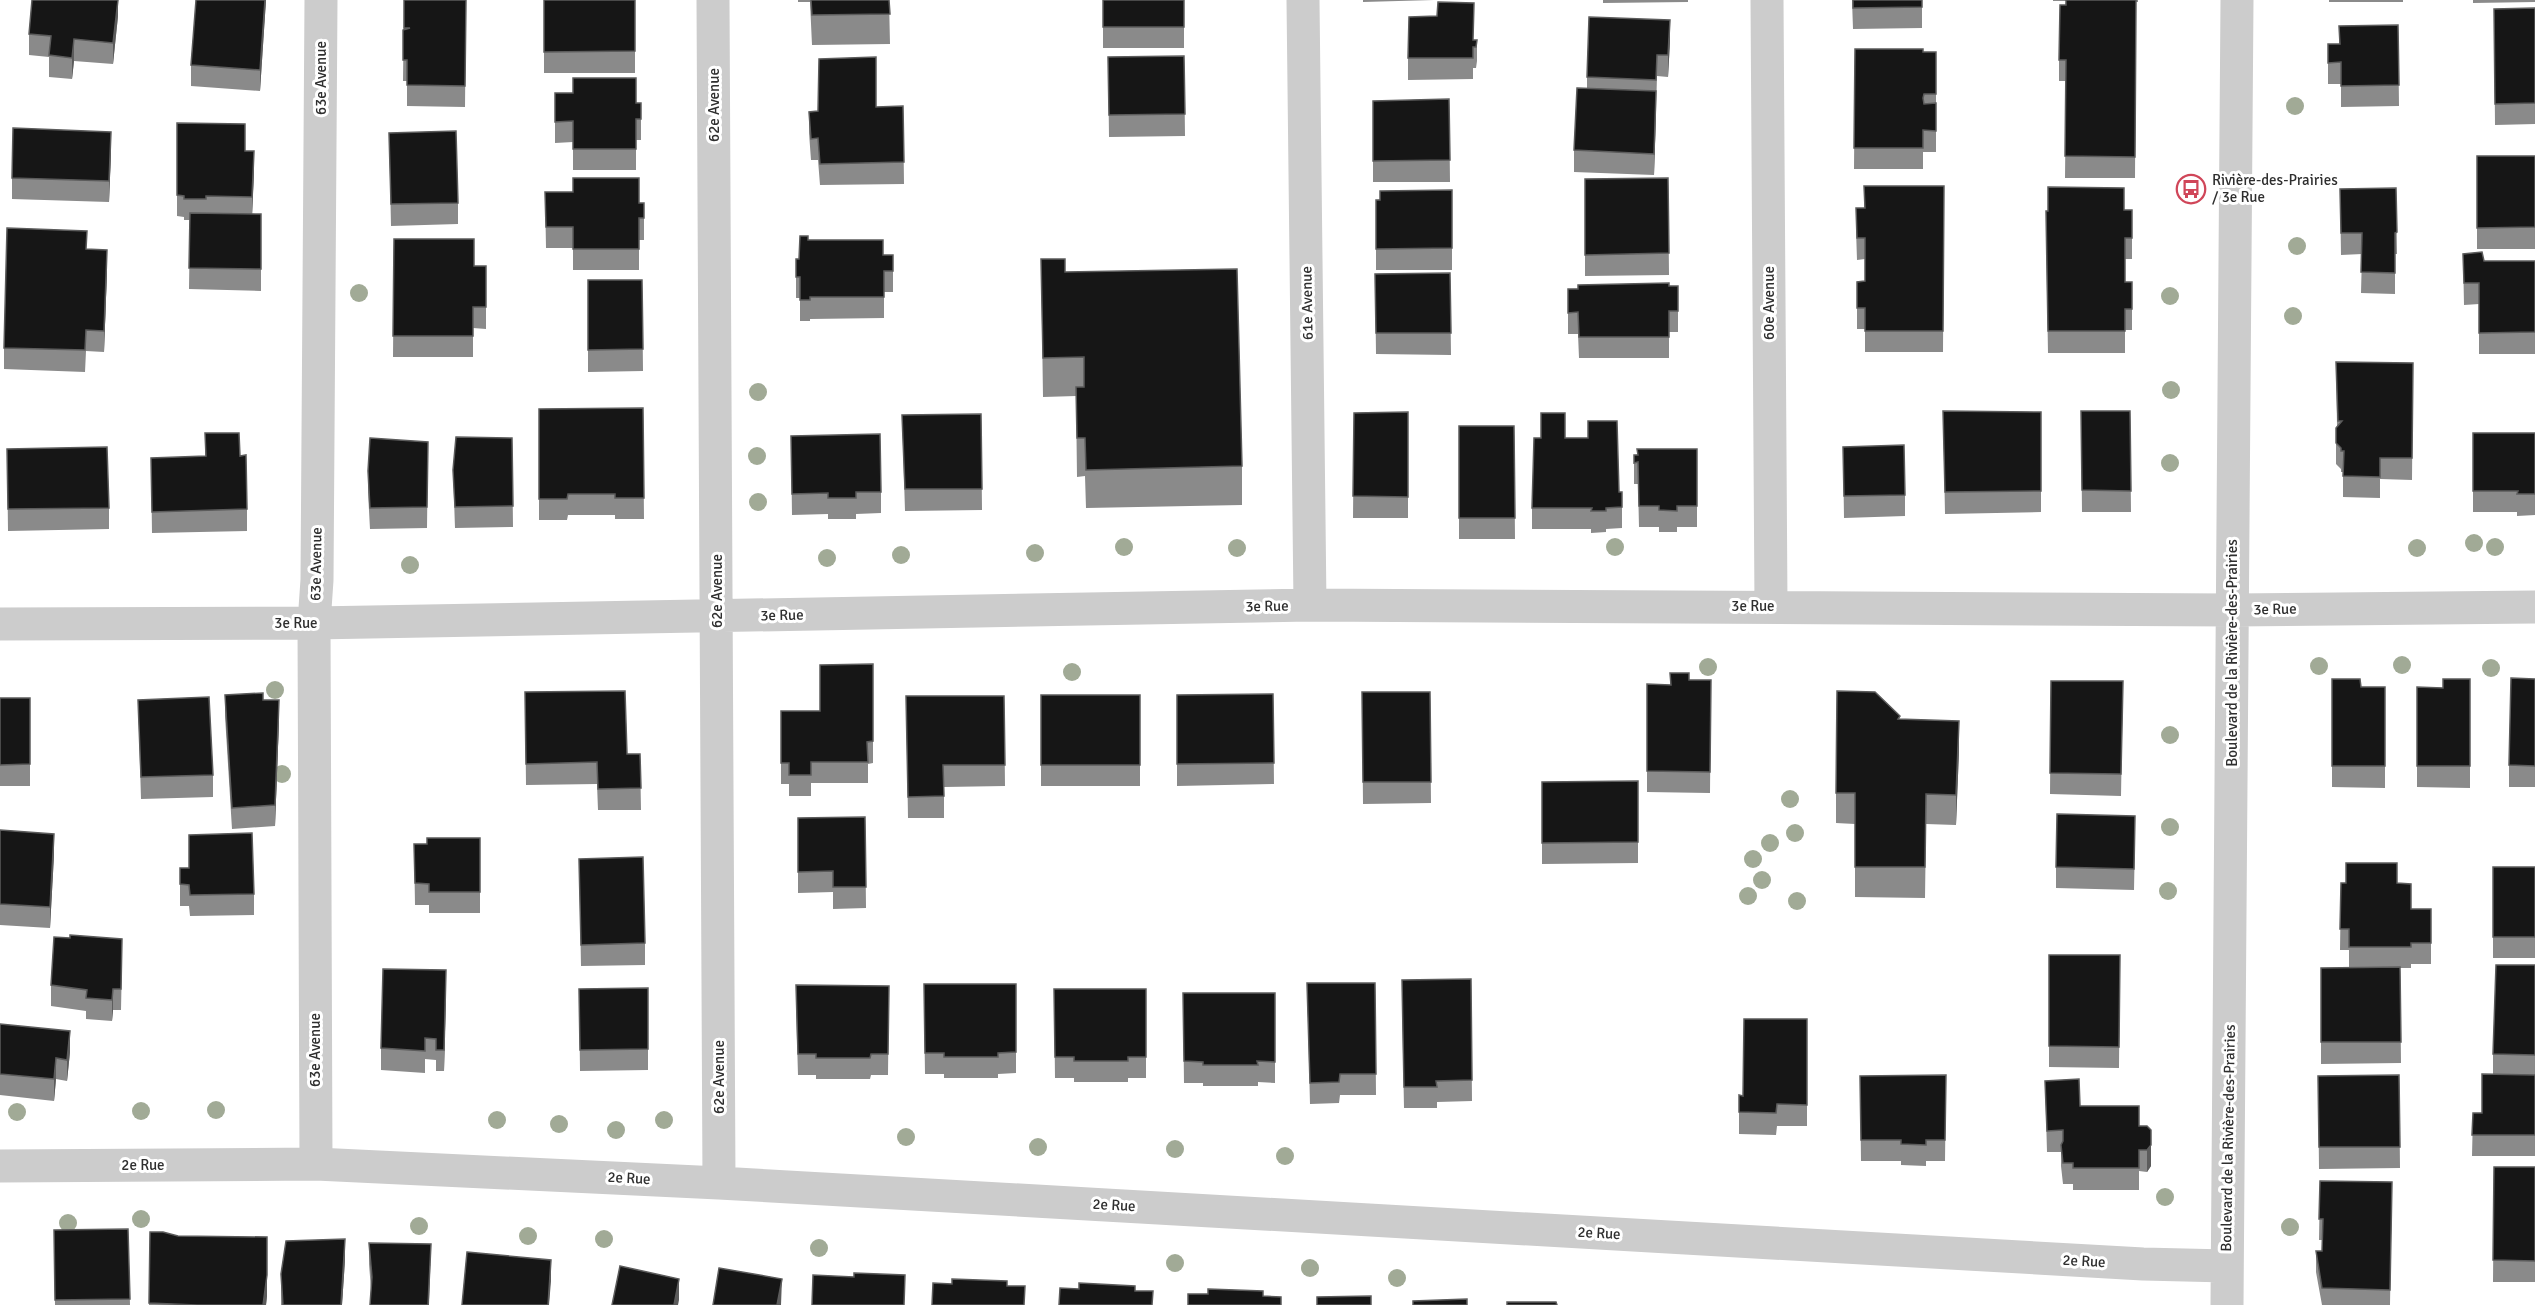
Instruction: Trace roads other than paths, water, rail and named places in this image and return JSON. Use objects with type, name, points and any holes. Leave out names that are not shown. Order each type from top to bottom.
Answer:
[{"type":"street","name":"63e Avenue","points":[[315,1164],[314,623],[317,580],[321,0]]},
{"type":"street","name":"62e Avenue","points":[[713,0],[719,1183]]},
{"type":"street","name":"61e Avenue","points":[[1303,0],[1310,605]]},
{"type":"street","name":"60e Avenue","points":[[1767,0],[1771,606]]},
{"type":"street","name":"Boulevard de la Rivière-des-Prairies","points":[[2227,1305],[2237,0]]},
{"type":"street","name":"3e Rue","points":[[0,624],[314,623],[1310,605],[2233,610],[2535,607]]},
{"type":"street","name":"2e Rue","points":[[0,1166],[315,1164],[719,1183],[2131,1263],[2227,1266]]},
{"type":"place","name":"Rivière-des-Prairies / 3e Rue","points":[[2191,189]]}]
